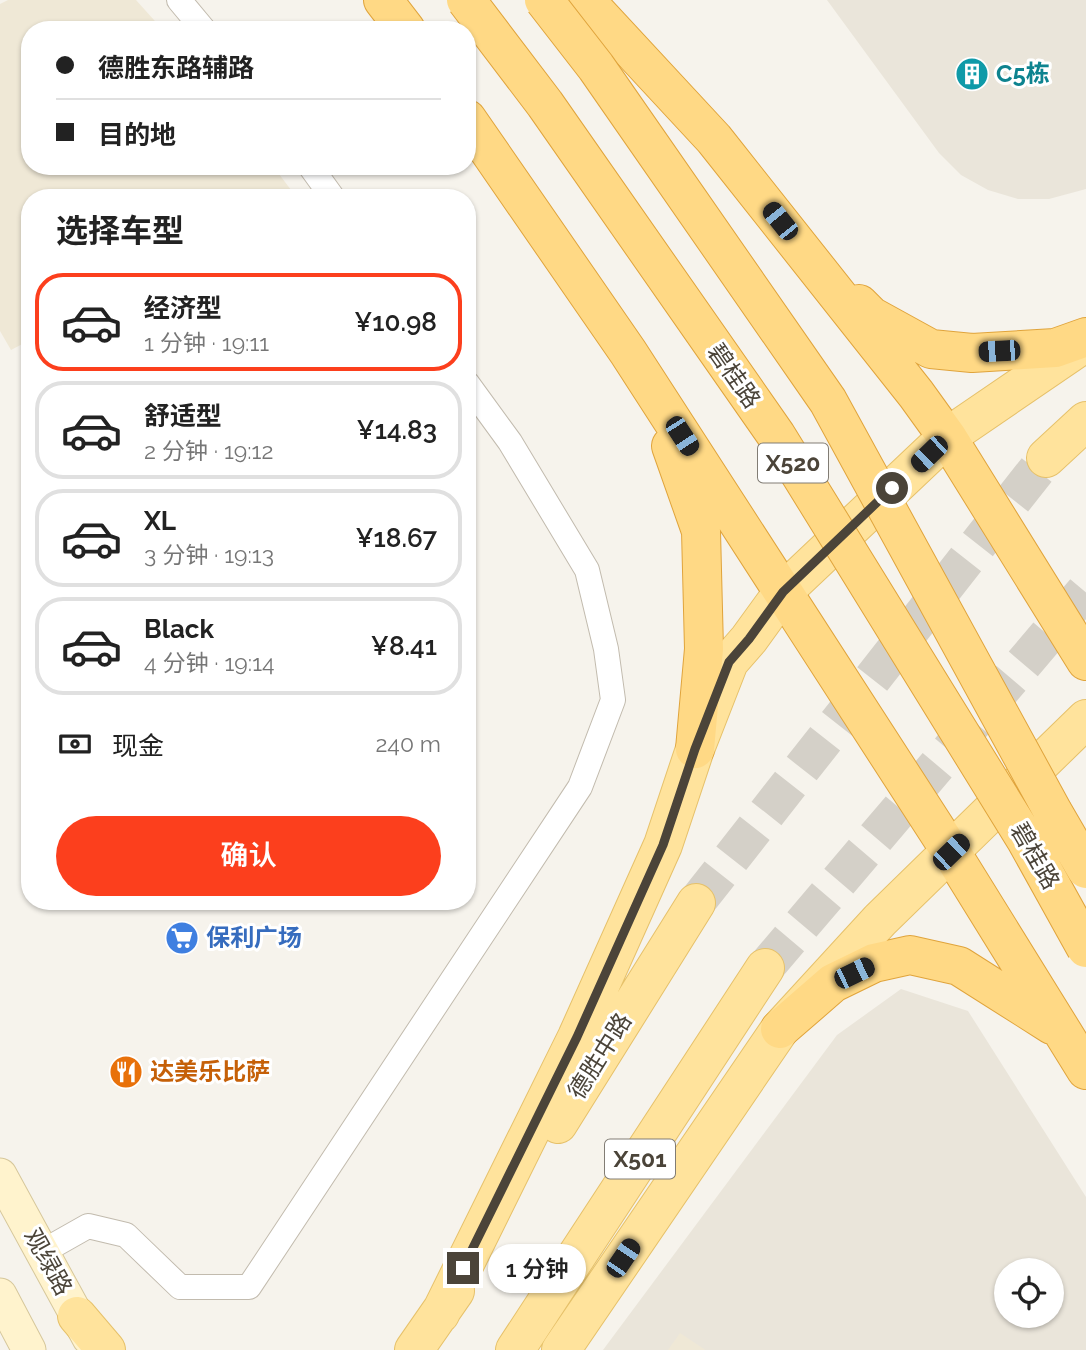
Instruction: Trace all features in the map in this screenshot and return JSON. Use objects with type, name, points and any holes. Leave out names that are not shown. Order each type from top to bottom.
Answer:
[{"type":"highway","points":[[383,0],[399,21]]},
{"type":"highway","name":"碧桂路","points":[[466,0],[545,104],[776,435],[1026,840],[1086,947]]},
{"type":"highway","name":"碧桂路","points":[[544,0],[596,67],[828,401],[1086,869]]},
{"type":"highway","points":[[585,0],[714,139],[813,262],[947,437],[1086,661]]},
{"type":"highway","points":[[476,132],[628,352],[951,852],[1086,1070]]},
{"type":"highway","points":[[813,262],[871,316],[931,349],[972,353],[1055,348],[1086,339]]},
{"type":"highway","points":[[628,352],[664,428],[701,531],[704,649],[695,749]]},
{"type":"highway","points":[[779,1029],[833,983],[874,963],[910,955],[959,966],[1060,1030]]},
{"type":"main road","points":[[440,1314],[582,1026],[663,845],[695,749],[729,662],[783,592],[947,437],[1086,339]]},
{"type":"main road","points":[[1046,458],[1086,421]]},
{"type":"main road","points":[[561,1350],[779,1029],[880,920],[1086,719]]},
{"type":"main road","name":"德胜中路","points":[[414,1350],[440,1314],[695,903]]},
{"type":"main road","name":"X501","points":[[515,1350],[765,968]]},
{"type":"main road","name":"观绿路","points":[[0,1175],[95,1350]]},
{"type":"main road","points":[[0,1295],[29,1350]]},
{"type":"main road","points":[[78,1316],[106,1350]]},
{"type":"street","points":[[179,0],[196,21]]},
{"type":"street","points":[[42,1252],[88,1226],[126,1235],[180,1286],[249,1286],[580,787],[613,700],[606,649],[587,570],[510,442],[476,395]]},
{"type":"shaded area","points":[[8,0],[136,0],[155,21],[21,21],[21,175],[280,175],[290,189],[21,189],[21,345],[11,350],[0,331],[0,4]]},
{"type":"shaded area","points":[[827,0],[1086,0],[1086,189],[1049,199],[1018,199],[988,190],[961,175],[939,153]]},
{"type":"shaded area","points":[[901,989],[968,1011],[1086,1197],[1086,1350],[603,1350],[837,1035]]},
{"type":"shaded area","points":[[680,1333],[704,1349],[705,1350],[668,1350]]},
{"type":"tunnel","points":[[696,903],[1046,458]]},
{"type":"tunnel","points":[[765,968],[1086,590]]},
{"type":"place","name":"C5栋","points":[[972,74]]},
{"type":"place","name":"保利广场","points":[[182,938]]},
{"type":"place","name":"达美乐比萨","points":[[126,1072]]},
{"type":"route","points":[[463,1268],[577,1037],[663,845],[695,749],[729,662],[783,592],[892,488]]}]
